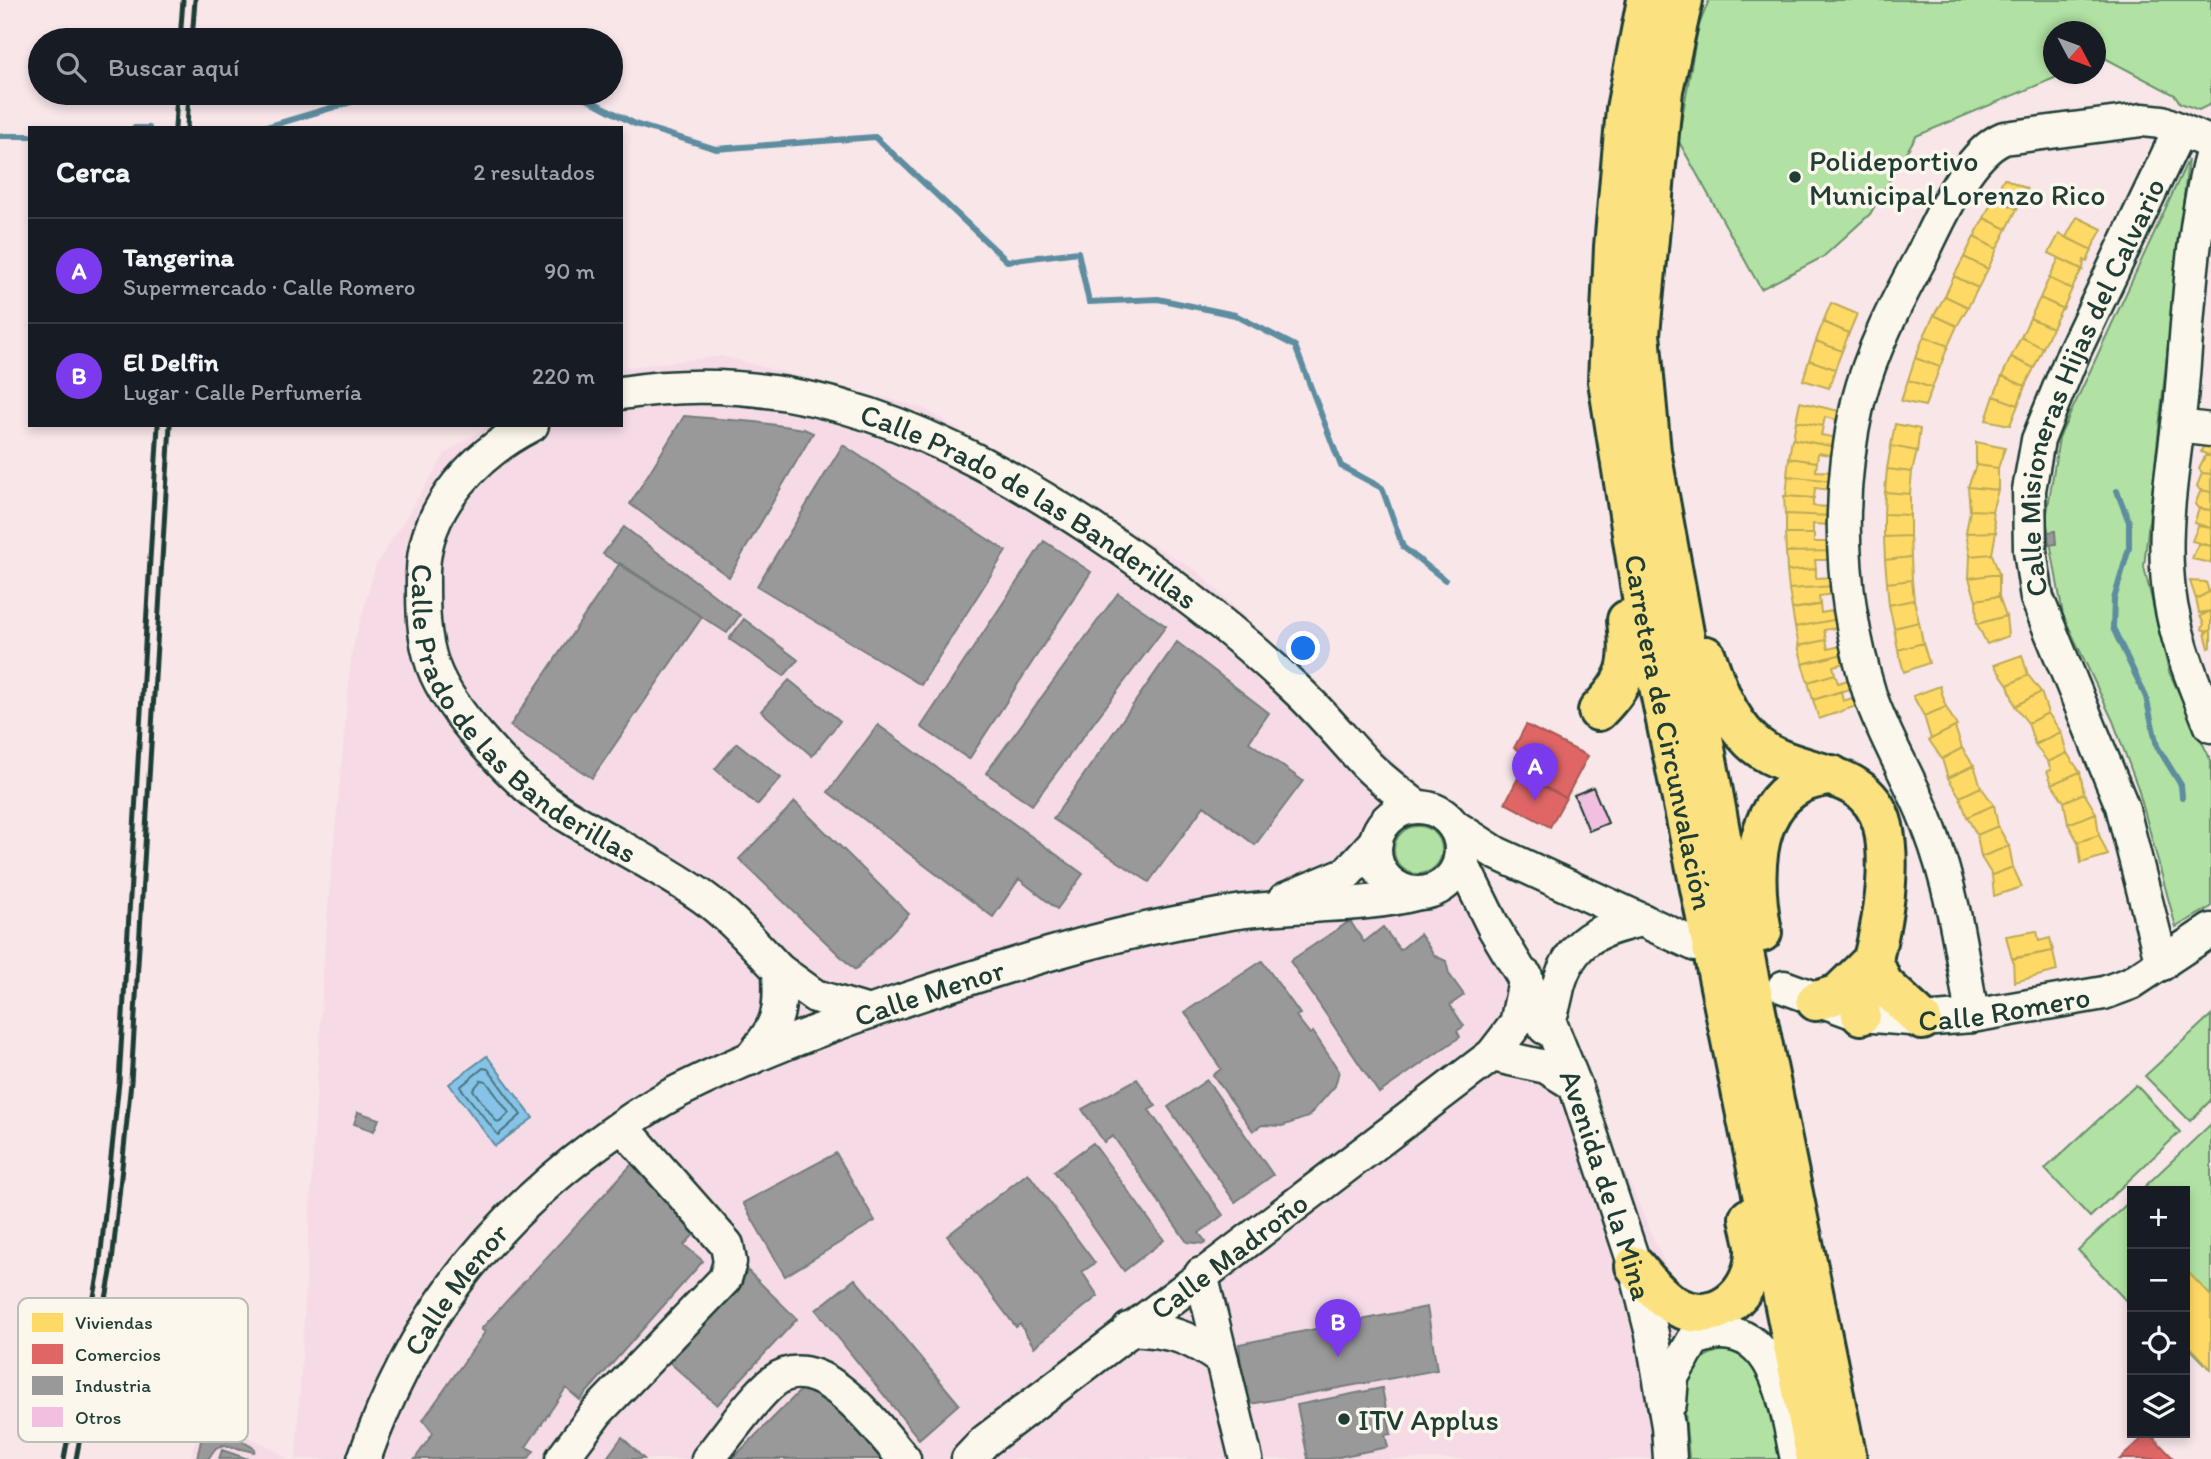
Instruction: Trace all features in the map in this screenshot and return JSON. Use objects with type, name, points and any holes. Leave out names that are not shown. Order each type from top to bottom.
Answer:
[{"type":"main road","name":"Carretera de Circunvalación","points":[[1647,0],[1626,109],[1614,247],[1608,381],[1646,622],[1816,1459]]},
{"type":"main road","name":"Carretera de Circunvalación","points":[[1683,0],[1663,90],[1640,334],[1651,452],[1727,869],[1792,1177],[1847,1459]]},
{"type":"main road","points":[[1598,711],[1618,690],[1628,670],[1630,649],[1606,466],[1608,381]]},
{"type":"main road","points":[[1651,452],[1719,695],[1735,723],[1752,742],[1779,761],[1832,775],[1854,784],[1872,800],[1883,826],[1887,862],[1873,961],[1858,997],[1861,1015]]},
{"type":"main road","points":[[1792,1177],[1782,1039],[1758,907],[1757,852],[1766,823],[1782,798],[1801,783],[1832,775]]},
{"type":"main road","points":[[1800,994],[1838,994],[1873,961]]},
{"type":"main road","points":[[1873,961],[1883,984],[1922,1020]]},
{"type":"main road","points":[[1635,1266],[1655,1290],[1675,1305],[1695,1326],[1736,1298],[1747,1280],[1755,1252],[1734,1135],[1730,1032]]},
{"type":"street","points":[[1972,1016],[1955,908],[1928,824],[1871,697],[1847,606],[1843,503],[1859,401],[1888,320],[1936,228],[1976,159],[1990,144],[2004,138],[2142,120],[2162,122],[2211,143]]},
{"type":"street","name":"Calle Misioneras Hijas del Calvario","points":[[2162,964],[2122,806],[2037,598],[2030,550],[2029,490],[2038,440],[2073,354],[2179,131]]},
{"type":"street","points":[[2211,156],[2192,278],[2170,501],[2167,575],[2172,614],[2186,665],[2211,726]]},
{"type":"street","name":"Calle Prado de las Banderillas","points":[[623,393],[672,385],[741,388],[812,398],[871,414],[927,435],[985,463],[1057,507],[1188,596],[1297,690],[1371,769],[1417,807]]},
{"type":"street","points":[[2178,426],[2211,430]]},
{"type":"street","name":"Calle Prado de las Banderillas","points":[[528,427],[503,440],[462,478],[437,517],[424,559],[422,619],[434,667],[463,716],[509,769],[558,810],[703,897],[779,970],[815,996],[869,1012]]},
{"type":"street","name":"Calle Prado de las Banderillas","points":[[1371,769],[1381,831]]},
{"type":"street","points":[[1458,846],[1450,879],[1425,892],[1407,892],[1385,878],[1375,854],[1381,831],[1406,809],[1417,807],[1433,810],[1458,846],[1496,853],[1696,945]]},
{"type":"street","name":"Calle Menor","points":[[1254,910],[1347,873],[1381,831]]},
{"type":"street","name":"Avenida de la Mina","points":[[1458,846],[1494,928],[1526,976],[1549,1020],[1575,1085],[1635,1266],[1668,1426],[1670,1459]]},
{"type":"street","name":"Calle Menor","points":[[364,1459],[401,1370],[430,1318],[466,1267],[508,1218],[558,1173],[622,1126],[677,1092],[750,1059],[869,1012],[1058,950],[1254,910],[1388,901],[1425,892]]},
{"type":"street","name":"Avenida de la Mina","points":[[1425,892],[1494,928]]},
{"type":"street","points":[[1516,1024],[1549,1020],[1569,958],[1583,942],[1609,928],[1642,920]]},
{"type":"street","name":"Calle Romero","points":[[1800,994],[1861,1015],[1922,1020],[1972,1016],[2104,993],[2131,983],[2211,930]]},
{"type":"street","points":[[750,1059],[768,1035],[781,1010],[779,970]]},
{"type":"street","name":"Calle Madroño","points":[[1492,1055],[1516,1024],[1526,976]]},
{"type":"street","name":"Calle Madroño","points":[[968,1459],[985,1441],[1201,1274],[1492,1055],[1539,1036],[1549,1020]]},
{"type":"street","points":[[1492,1055],[1546,1067],[1575,1085]]},
{"type":"street","points":[[562,1459],[597,1412],[724,1279],[730,1262],[727,1245],[622,1126]]},
{"type":"street","points":[[1201,1274],[1246,1459]]},
{"type":"street","points":[[1651,1334],[1663,1324],[1695,1326],[1738,1336],[1769,1360],[1776,1377],[1797,1459]]},
{"type":"street","points":[[1668,1426],[1672,1377],[1695,1326]]},
{"type":"street","points":[[1129,1329],[1166,1331],[1196,1341],[1222,1360]]},
{"type":"street","points":[[708,1459],[774,1381],[792,1372],[811,1374],[837,1389],[852,1401],[904,1459]]},
{"type":"shaded area","points":[[721,356],[923,408],[1197,571],[1425,791],[1529,950],[1676,1290],[1688,1459],[296,1459],[325,940],[352,650],[376,565],[446,453],[486,427],[623,427],[623,368]]},
{"type":"shaded area","points":[[248,1437],[288,1459],[191,1459],[194,1442],[248,1442]]},
{"type":"green space","name":"Polideportivo Municipal Lorenzo Rico","points":[[1709,0],[2211,0],[2211,104],[2199,110],[2180,103],[2175,95],[2106,59],[2106,21],[2043,21],[2043,83],[1916,136],[1870,214],[1823,257],[1761,289],[1678,140],[1698,28]]},
{"type":"green space","points":[[2188,160],[2144,567],[2169,672],[2211,761],[2211,907],[2176,927],[2138,788],[2113,721],[2063,615],[2046,519],[2059,438]]},
{"type":"green space","points":[[1418,826],[1435,833],[1442,850],[1435,867],[1418,874],[1401,867],[1394,850],[1401,833]]},
{"type":"green space","points":[[2211,1015],[2211,1100],[2190,1121],[2145,1076]]},
{"type":"green space","points":[[2136,1085],[2180,1132],[2090,1217],[2045,1169]]},
{"type":"green space","points":[[2211,1124],[2211,1370],[2190,1348],[2190,1186],[2145,1186]]},
{"type":"green space","points":[[2127,1204],[2127,1302],[2078,1250]]},
{"type":"green space","points":[[1726,1350],[1749,1359],[1757,1370],[1782,1459],[1689,1459],[1685,1409],[1689,1377],[1696,1364],[1708,1355]]},
{"type":"water","points":[[487,1056],[533,1118],[495,1146],[449,1084]]},
{"type":"building: Viviendas","points":[[2004,178],[2027,189],[2017,209],[1994,197]]},
{"type":"building: Viviendas","points":[[1994,197],[2017,209],[2007,229],[1984,218]]},
{"type":"building: Viviendas","points":[[2077,217],[2102,229],[2091,250],[2066,237]]},
{"type":"building: Viviendas","points":[[1984,218],[2007,229],[1997,249],[1974,237]]},
{"type":"building: Viviendas","points":[[2059,234],[2092,250],[2087,262],[2084,260],[2083,270],[2049,253]]},
{"type":"building: Viviendas","points":[[1974,237],[1997,249],[1988,269],[1964,257]]},
{"type":"building: Viviendas","points":[[1964,257],[1988,269],[1978,288],[1954,276]]},
{"type":"building: Viviendas","points":[[2059,258],[2082,269],[2072,289],[2049,278]]},
{"type":"building: Viviendas","points":[[1954,276],[1978,288],[1968,307],[1945,296]]},
{"type":"building: Viviendas","points":[[2049,278],[2072,289],[2063,309],[2040,298]]},
{"type":"building: Viviendas","points":[[1945,296],[1968,307],[1957,326],[1934,315]]},
{"type":"building: Viviendas","points":[[2040,298],[2062,308],[2052,328],[2030,318]]},
{"type":"building: Viviendas","points":[[1831,303],[1857,314],[1849,333],[1823,322]]},
{"type":"building: Viviendas","points":[[1934,315],[1957,326],[1948,346],[1924,336]]},
{"type":"building: Viviendas","points":[[2030,318],[2052,328],[2043,348],[2021,337]]},
{"type":"building: Viviendas","points":[[1823,322],[1849,333],[1842,351],[1816,341]]},
{"type":"building: Viviendas","points":[[1924,336],[1948,346],[1940,367],[1915,358]]},
{"type":"building: Viviendas","points":[[2021,337],[2043,348],[2034,368],[2011,357]]},
{"type":"building: Viviendas","points":[[1816,341],[1842,351],[1835,369],[1809,360]]},
{"type":"building: Viviendas","points":[[2011,357],[2034,368],[2025,386],[2002,376]]},
{"type":"building: Viviendas","points":[[1915,358],[1940,367],[1932,388],[1908,380]]},
{"type":"building: Viviendas","points":[[1809,360],[1835,369],[1829,388],[1803,380]]},
{"type":"building: Viviendas","points":[[2002,376],[2025,386],[2018,405],[1994,396]]},
{"type":"building: Viviendas","points":[[1908,380],[1932,388],[1925,406],[1901,401]]},
{"type":"building: Viviendas","points":[[1994,396],[2018,405],[2010,425],[1986,420]]},
{"type":"building: Viviendas","points":[[1800,402],[1843,412],[1841,421],[1825,417],[1823,426],[1796,421]]},
{"type":"building: Viviendas","points":[[1796,421],[1823,426],[1821,435],[1838,438],[1836,447],[1793,439]]},
{"type":"building: Viviendas","points":[[1895,424],[1920,429],[1917,451],[1891,446]]},
{"type":"building: Viviendas","points":[[1792,439],[1836,447],[1835,456],[1818,453],[1817,462],[1789,458]]},
{"type":"building: Viviendas","points":[[2206,439],[2211,439],[2211,456],[2201,452]]},
{"type":"building: Viviendas","points":[[1976,442],[2005,448],[1998,468],[1976,465]]},
{"type":"building: Viviendas","points":[[1891,446],[1917,451],[1912,472],[1887,469]]},
{"type":"building: Viviendas","points":[[2205,456],[2211,456],[2211,474],[2202,473],[2199,468]]},
{"type":"building: Viviendas","points":[[1789,458],[1817,462],[1816,471],[1833,472],[1832,481],[1787,476]]},
{"type":"building: Viviendas","points":[[1976,465],[1998,468],[1998,490],[1968,487]]},
{"type":"building: Viviendas","points":[[1887,469],[1912,472],[1910,494],[1885,492]]},
{"type":"building: Viviendas","points":[[2202,473],[2211,474],[2211,492],[2200,490],[2197,486]]},
{"type":"building: Viviendas","points":[[1788,476],[1832,481],[1831,490],[1815,488],[1814,498],[1786,496]]},
{"type":"building: Viviendas","points":[[1968,487],[1998,490],[1992,511],[1970,510]]},
{"type":"building: Viviendas","points":[[2201,490],[2211,492],[2211,510],[2198,508],[2195,504]]},
{"type":"building: Viviendas","points":[[1885,492],[1910,494],[1910,515],[1884,514]]},
{"type":"building: Viviendas","points":[[1784,496],[1813,498],[1813,506],[1830,507],[1831,516],[1785,514]]},
{"type":"building: Viviendas","points":[[2199,509],[2211,510],[2211,528],[2194,523]]},
{"type":"building: Viviendas","points":[[1970,510],[1992,511],[1996,532],[1966,533]]},
{"type":"building: Viviendas","points":[[1786,514],[1831,516],[1831,525],[1813,524],[1813,534],[1786,534]]},
{"type":"building: Viviendas","points":[[1884,514],[1910,515],[1910,536],[1884,537]]},
{"type":"building: Viviendas","points":[[2198,526],[2211,528],[2211,546],[2192,541]]},
{"type":"building: Viviendas","points":[[1996,532],[1992,554],[1970,556],[1966,533]]},
{"type":"building: Viviendas","points":[[1785,534],[1814,534],[1814,542],[1831,542],[1831,551],[1786,552]]},
{"type":"building: Viviendas","points":[[1910,536],[1911,557],[1885,560],[1884,537]]},
{"type":"building: Viviendas","points":[[2198,544],[2211,546],[2211,563],[2192,559]]},
{"type":"building: Viviendas","points":[[1831,551],[1832,560],[1815,560],[1816,569],[1787,571],[1786,552]]},
{"type":"building: Viviendas","points":[[1992,554],[1999,574],[1969,578],[1970,556]]},
{"type":"building: Viviendas","points":[[1911,557],[1912,580],[1887,583],[1885,560]]},
{"type":"building: Viviendas","points":[[1816,569],[1816,578],[1833,577],[1834,586],[1789,589],[1787,571]]},
{"type":"building: Viviendas","points":[[1999,574],[1999,596],[1976,600],[1969,578]]},
{"type":"building: Viviendas","points":[[1912,580],[1914,600],[1889,605],[1887,583]]},
{"type":"building: Viviendas","points":[[2190,581],[2206,582],[2209,592],[2196,599]]},
{"type":"building: Viviendas","points":[[1834,586],[1835,594],[1819,596],[1820,605],[1792,609],[1789,589]]},
{"type":"building: Viviendas","points":[[2211,591],[2211,611],[2199,613],[2196,599]]},
{"type":"building: Viviendas","points":[[1999,596],[2006,616],[1977,624],[1976,600]]},
{"type":"building: Viviendas","points":[[1914,600],[1919,622],[1894,628],[1889,605]]},
{"type":"building: Viviendas","points":[[1820,604],[1821,613],[1838,610],[1839,619],[1795,627],[1792,609]]},
{"type":"building: Viviendas","points":[[2211,611],[2211,630],[2207,632],[2202,629],[2204,624],[2200,616]]},
{"type":"building: Viviendas","points":[[2006,616],[2008,636],[1987,644],[1977,624]]},
{"type":"building: Viviendas","points":[[1839,619],[1841,627],[1824,630],[1826,640],[1799,646],[1795,627]]},
{"type":"building: Viviendas","points":[[1919,622],[1923,643],[1898,650],[1894,628]]},
{"type":"building: Viviendas","points":[[2211,630],[2211,647],[2209,648],[2205,633]]},
{"type":"building: Viviendas","points":[[1826,640],[1828,649],[1845,645],[1847,653],[1803,664],[1798,646]]},
{"type":"building: Viviendas","points":[[1923,643],[1929,663],[1904,672],[1898,650]]},
{"type":"building: Viviendas","points":[[1847,653],[1849,662],[1833,666],[1835,674],[1808,682],[1802,664]]},
{"type":"building: Viviendas","points":[[2022,655],[2028,675],[2008,685],[1994,665]]},
{"type":"building: Viviendas","points":[[1835,674],[1838,683],[1854,678],[1856,687],[1813,700],[1808,682]]},
{"type":"building: Viviendas","points":[[2028,675],[2041,692],[2015,706],[2008,685]]},
{"type":"building: Viviendas","points":[[1940,686],[1946,707],[1924,716],[1913,696]]},
{"type":"building: Viviendas","points":[[1841,691],[1843,701],[1859,696],[1862,704],[1819,719],[1813,700]]},
{"type":"building: Viviendas","points":[[2041,692],[2048,713],[2028,723],[2015,706]]},
{"type":"building: Viviendas","points":[[1946,707],[1957,726],[1931,739],[1924,716]]},
{"type":"building: Viviendas","points":[[2048,713],[2061,732],[2035,744],[2028,723]]},
{"type":"building: Viviendas","points":[[1955,727],[1962,748],[1942,759],[1929,740]]},
{"type":"building: Viviendas","points":[[2061,732],[2067,753],[2048,762],[2035,745]]},
{"type":"building: Viviendas","points":[[1962,748],[1974,766],[1948,778],[1942,759]]},
{"type":"building: Viviendas","points":[[2067,753],[2080,772],[2052,784],[2047,771],[2051,770],[2048,762]]},
{"type":"building: Viviendas","points":[[1974,765],[1981,787],[1960,797],[1948,778]]},
{"type":"building: Viviendas","points":[[2080,772],[2084,793],[2064,802],[2052,784]]},
{"type":"building: Viviendas","points":[[1981,787],[1994,805],[1967,817],[1960,797]]},
{"type":"building: Viviendas","points":[[2084,793],[2096,813],[2068,824],[2064,802]]},
{"type":"building: Viviendas","points":[[1994,805],[1998,826],[1977,835],[1967,817]]},
{"type":"building: Viviendas","points":[[2096,813],[2099,835],[2078,842],[2068,824]]},
{"type":"building: Viviendas","points":[[1998,826],[2009,846],[1981,857],[1977,835]]},
{"type":"building: Viviendas","points":[[2099,835],[2108,855],[2081,863],[2078,842]]},
{"type":"building: Viviendas","points":[[2009,846],[2013,867],[1992,875],[1981,857]]},
{"type":"building: Viviendas","points":[[2013,867],[2022,887],[1994,896],[1992,875]]},
{"type":"building: Viviendas","points":[[2037,931],[2039,941],[2050,938],[2053,951],[2012,959],[2006,936]]},
{"type":"building: Viviendas","points":[[2053,951],[2057,971],[2014,982],[2013,958]]},
{"type":"building: Viviendas","points":[[2190,1274],[2211,1296],[2211,1369],[2190,1346]]},
{"type":"building: Comercios","points":[[1526,725],[1588,756],[1566,798],[1520,774],[1530,756],[1514,748]]},
{"type":"building: Comercios","points":[[1520,774],[1566,798],[1550,827],[1505,803]]},
{"type":"building: Comercios","points":[[2143,1438],[2154,1438],[2174,1459],[2120,1459]]},
{"type":"building: Industria","points":[[684,416],[755,422],[804,429],[813,433],[729,577],[630,504]]},
{"type":"building: Industria","points":[[843,445],[1006,551],[921,685],[757,586]]},
{"type":"building: Industria","points":[[624,527],[740,615],[727,633],[603,554]]},
{"type":"building: Industria","points":[[2055,531],[2056,544],[2049,545],[2048,532]]},
{"type":"building: Industria","points":[[1044,541],[1091,572],[969,759],[921,727]]},
{"type":"building: Industria","points":[[620,563],[702,617],[592,778],[510,726]]},
{"type":"building: Industria","points":[[1118,593],[1166,626],[1032,805],[986,773]]},
{"type":"building: Industria","points":[[744,619],[798,660],[784,676],[729,639]]},
{"type":"building: Industria","points":[[1177,642],[1269,713],[1249,742],[1303,781],[1255,845],[1204,806],[1149,882],[1053,819]]},
{"type":"building: Industria","points":[[789,680],[840,721],[812,756],[761,711]]},
{"type":"building: Industria","points":[[878,725],[1083,874],[1057,909],[1019,879],[993,917],[828,792]]},
{"type":"building: Industria","points":[[737,743],[781,778],[757,805],[715,769]]},
{"type":"building: Industria","points":[[795,802],[909,914],[855,970],[739,859]]},
{"type":"building: Industria","points":[[1350,921],[1364,942],[1383,927],[1400,950],[1420,934],[1435,956],[1446,961],[1449,974],[1464,995],[1450,1005],[1464,1026],[1457,1031],[1460,1037],[1379,1093],[1290,961]]},
{"type":"building: Industria","points":[[1262,961],[1300,1014],[1296,1016],[1310,1034],[1313,1032],[1339,1071],[1335,1086],[1308,1117],[1282,1126],[1262,1125],[1253,1131],[1213,1075],[1221,1069],[1185,1012]]},
{"type":"building: Industria","points":[[1137,1079],[1156,1106],[1149,1110],[1223,1215],[1199,1233],[1206,1242],[1204,1244],[1187,1242],[1113,1136],[1104,1142],[1082,1109]]},
{"type":"building: Industria","points":[[1207,1080],[1273,1175],[1235,1202],[1168,1107]]},
{"type":"building: Industria","points":[[358,1112],[379,1119],[374,1131],[354,1124]]},
{"type":"building: Industria","points":[[1093,1143],[1164,1240],[1124,1271],[1054,1171]]},
{"type":"building: Industria","points":[[836,1153],[875,1221],[785,1276],[743,1203]]},
{"type":"building: Industria","points":[[633,1163],[701,1227],[684,1245],[703,1261],[580,1400],[566,1388],[526,1447],[534,1451],[528,1459],[415,1459],[433,1433],[423,1420],[485,1332],[481,1329]]},
{"type":"building: Industria","points":[[1028,1173],[1095,1263],[1082,1272],[1098,1296],[1034,1347],[1020,1324],[1016,1327],[947,1236]]},
{"type":"building: Industria","points":[[748,1271],[797,1319],[717,1405],[668,1361]]},
{"type":"building: Industria","points":[[855,1279],[959,1404],[919,1439],[816,1310]]},
{"type":"building: Industria","points":[[1427,1307],[1437,1370],[1245,1405],[1239,1344]]},
{"type":"building: Industria","points":[[808,1383],[891,1459],[732,1459]]},
{"type":"building: Industria","name":"ITV Applus","points":[[1382,1388],[1391,1434],[1385,1435],[1388,1447],[1329,1459],[1308,1459],[1297,1405]]},
{"type":"building: Industria","points":[[622,1437],[644,1459],[606,1459]]},
{"type":"building: Industria","points":[[201,1442],[244,1442],[255,1449],[254,1452],[224,1445],[216,1448],[208,1459],[197,1459]]},
{"type":"building: Industria","points":[[222,1450],[248,1459],[219,1459]]},
{"type":"building: Otros","points":[[1593,787],[1608,823],[1589,831],[1574,795]]},
{"type":"waterway","points":[[270,126],[341,105]]},
{"type":"waterway","points":[[599,105],[635,124],[716,149],[875,137],[1007,261],[1078,252],[1089,302],[1158,299],[1235,315],[1295,346],[1341,466],[1382,488],[1403,547],[1445,580]]},
{"type":"waterway","points":[[0,136],[28,136]]},
{"type":"waterway","points":[[2117,491],[2129,522],[2129,548],[2114,599],[2113,628],[2146,697],[2157,746],[2181,785],[2182,797]]},
{"type":"railway","points":[[181,28],[183,0]]},
{"type":"railway","points":[[193,28],[195,0]]},
{"type":"railway","points":[[175,126],[176,105]]},
{"type":"railway","points":[[187,126],[188,105]]},
{"type":"railway","points":[[94,1298],[119,1082],[158,427]]},
{"type":"railway","points":[[106,1298],[131,1082],[170,427]]},
{"type":"railway","points":[[64,1459],[67,1442]]},
{"type":"railway","points":[[76,1459],[79,1442]]},
{"type":"place","name":"Polideportivo Municipal Lorenzo Rico","points":[[1795,177]]},
{"type":"place","name":"Tangerina","points":[[1535,801]]},
{"type":"place","name":"El Delfin","points":[[1338,1357]]},
{"type":"place","name":"ITV Applus","points":[[1344,1419]]}]
